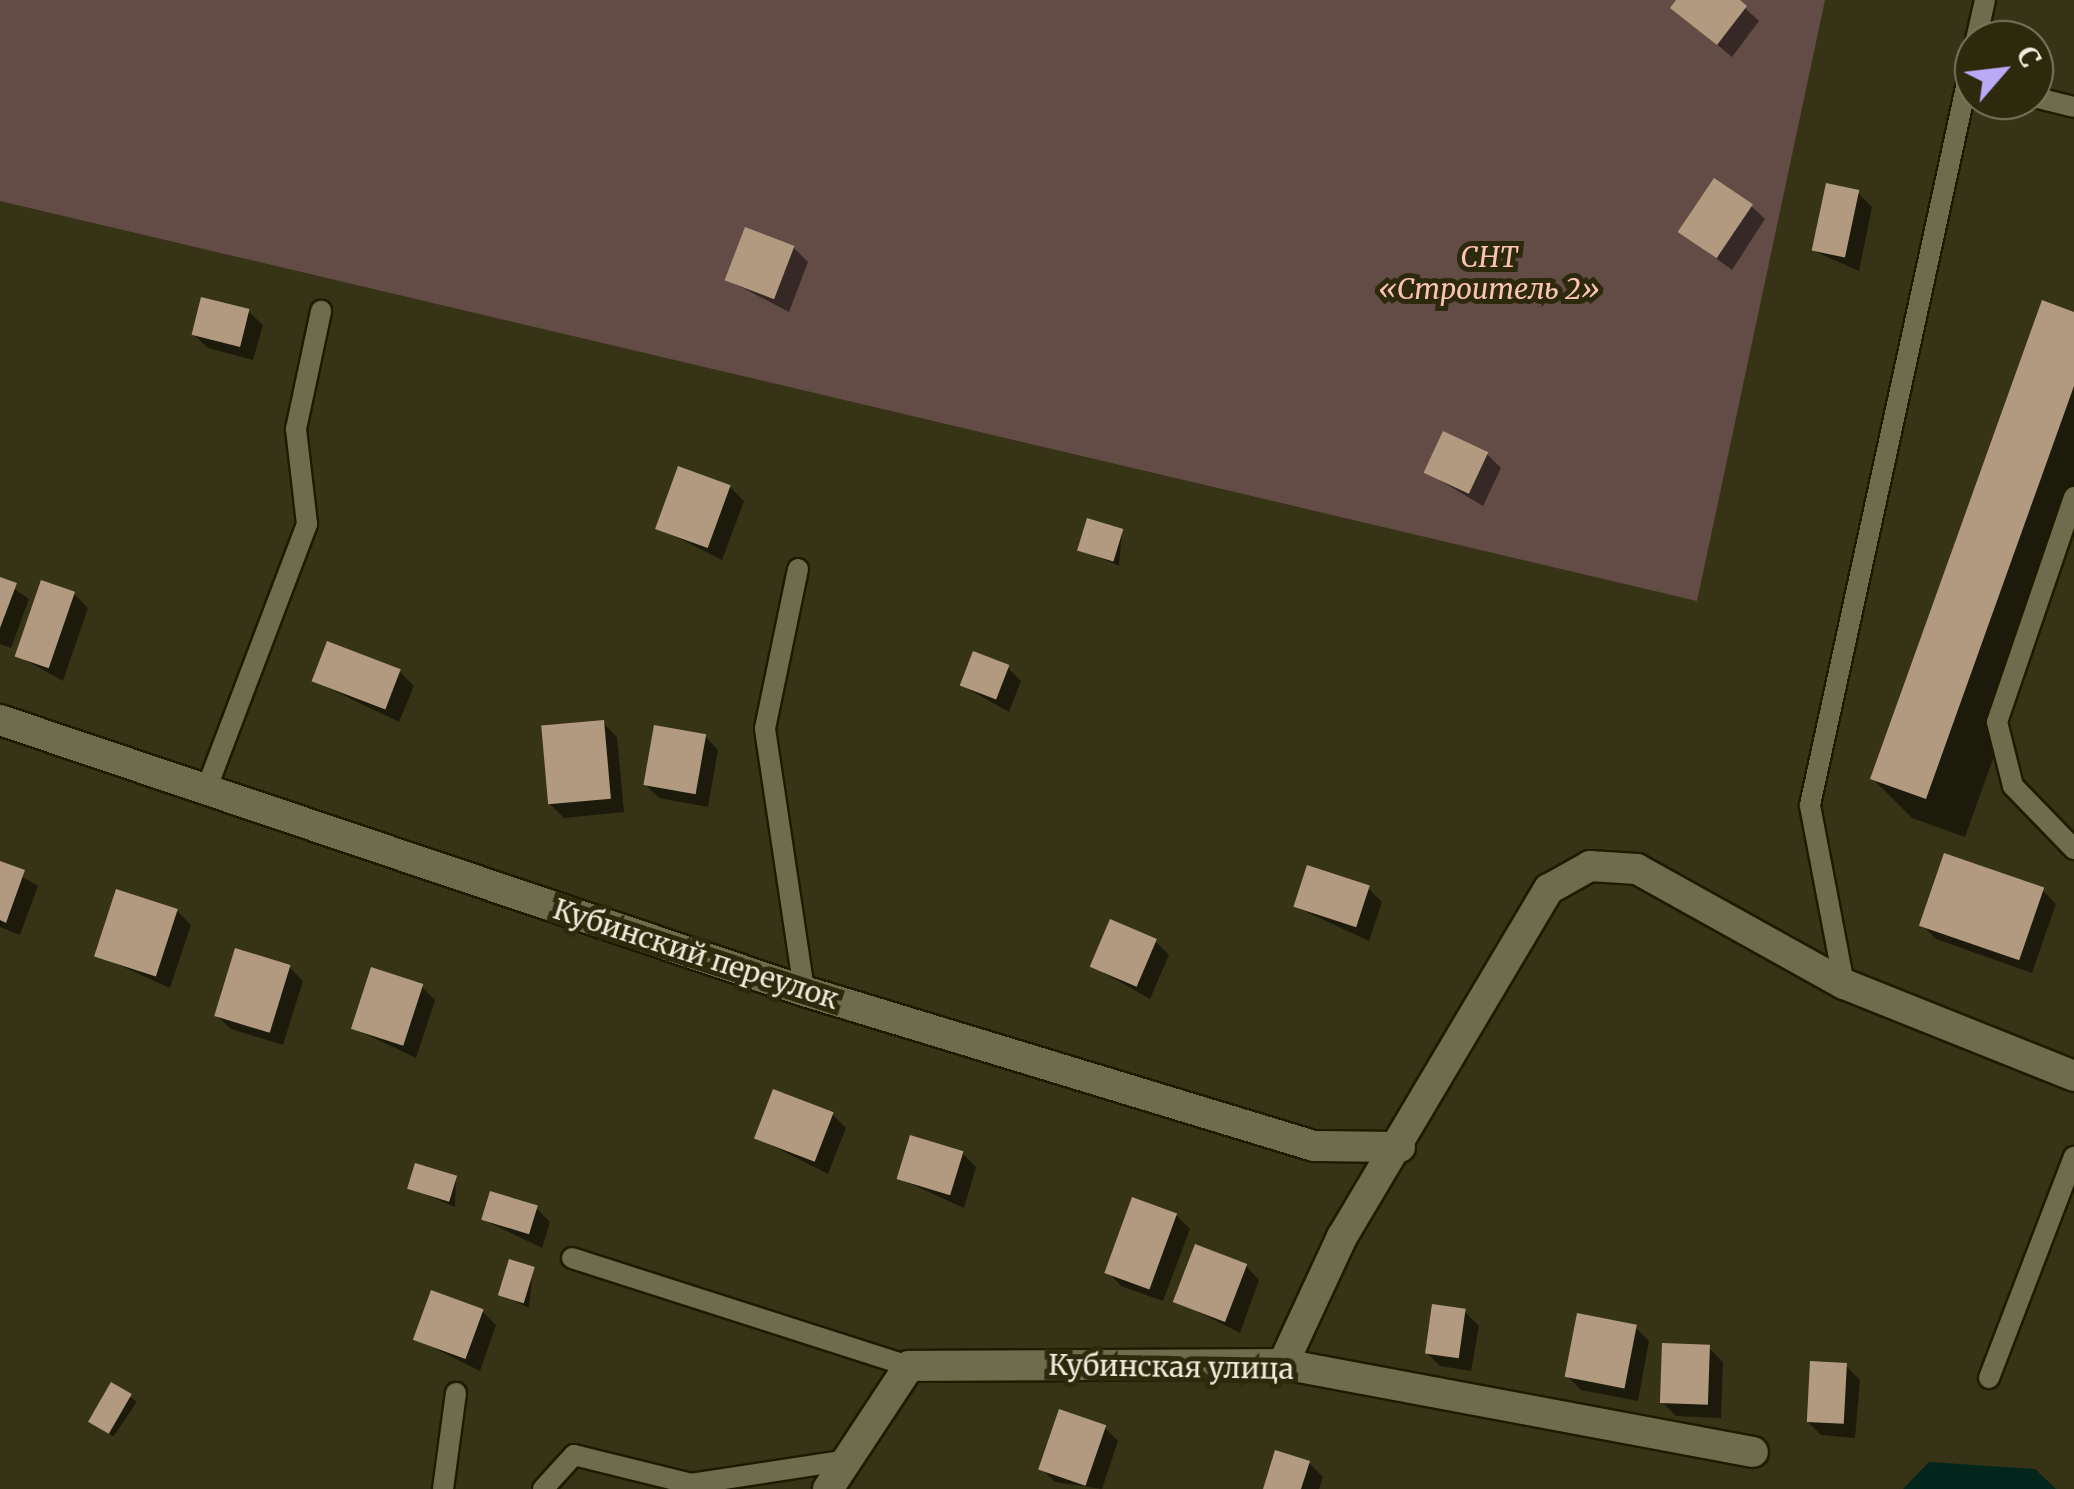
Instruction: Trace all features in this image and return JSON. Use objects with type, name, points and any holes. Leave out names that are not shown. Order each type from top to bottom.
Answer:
[{"type":"street","name":"Кубинский переулок","points":[[0,720],[804,991],[1314,1146],[1400,1146]]},
{"type":"street","points":[[1283,1364],[1342,1237],[1400,1146],[1549,889],[1590,866],[1636,869],[1844,984],[2074,1076]]},
{"type":"street","name":"Кубинская улица","points":[[909,1366],[1283,1364],[1753,1452]]},
{"type":"street","points":[[828,1489],[842,1461],[909,1366]]},
{"type":"lane","points":[[1844,984],[1810,805],[1962,120]]},
{"type":"lane","points":[[206,790],[307,524],[296,429],[321,311]]},
{"type":"lane","points":[[2074,497],[1997,722],[2013,786],[2074,849]]},
{"type":"lane","points":[[798,570],[765,729],[804,991]]},
{"type":"lane","points":[[1989,1378],[2074,1157]]},
{"type":"lane","points":[[572,1258],[909,1366]]},
{"type":"lane","points":[[443,1489],[456,1393]]},
{"type":"lane","points":[[543,1489],[574,1456],[691,1484],[842,1461]]},
{"type":"green space","name":"СНТ «Строитель 2»","points":[[0,0],[1825,0],[1697,601],[0,201]]},
{"type":"shaded area","points":[[1929,1462],[2035,1469],[2056,1489],[1903,1489]]},
{"type":"building","points":[[1676,0],[1740,0],[1747,6],[1717,45],[1670,8]]},
{"type":"building","points":[[1714,178],[1753,204],[1717,258],[1678,232]]},
{"type":"building","points":[[1826,183],[1859,190],[1845,258],[1812,250]]},
{"type":"building","points":[[745,227],[794,246],[774,299],[725,280]]},
{"type":"building","points":[[201,297],[250,309],[240,347],[192,335]]},
{"type":"building","points":[[2042,300],[2074,312],[2074,386],[1926,799],[1870,779]]},
{"type":"building","points":[[1443,431],[1488,452],[1469,494],[1424,473]]},
{"type":"building","points":[[678,466],[731,485],[708,548],[655,529]]},
{"type":"building","points":[[1087,518],[1123,529],[1113,562],[1077,551]]},
{"type":"building","points":[[0,577],[17,583],[0,628]]},
{"type":"building","points":[[41,580],[75,592],[49,668],[15,657]]},
{"type":"building","points":[[327,641],[401,669],[385,709],[312,681]]},
{"type":"building","points":[[973,651],[1009,665],[996,700],[960,686]]},
{"type":"building","points":[[604,720],[611,799],[548,804],[541,725]]},
{"type":"building","points":[[654,725],[706,734],[696,794],[643,785]]},
{"type":"building","points":[[1944,853],[2044,888],[2019,960],[1919,926]]},
{"type":"building","points":[[0,861],[25,870],[6,923],[0,920]]},
{"type":"building","points":[[1307,865],[1370,885],[1356,927],[1293,907]]},
{"type":"building","points":[[116,889],[178,909],[156,977],[94,957]]},
{"type":"building","points":[[1110,919],[1157,939],[1137,987],[1090,967]]},
{"type":"building","points":[[235,948],[290,965],[270,1033],[214,1016]]},
{"type":"building","points":[[371,967],[423,984],[403,1046],[351,1029]]},
{"type":"building","points":[[773,1089],[834,1112],[815,1162],[754,1138]]},
{"type":"building","points":[[910,1135],[964,1151],[950,1195],[897,1179]]},
{"type":"building","points":[[415,1163],[457,1176],[449,1202],[407,1189]]},
{"type":"building","points":[[490,1191],[538,1206],[529,1234],[481,1220]]},
{"type":"building","points":[[1132,1197],[1177,1213],[1149,1290],[1104,1273]]},
{"type":"building","points":[[1195,1244],[1247,1264],[1225,1322],[1173,1302]]},
{"type":"building","points":[[509,1259],[535,1267],[524,1303],[498,1295]]},
{"type":"building","points":[[431,1290],[484,1309],[465,1359],[413,1340]]},
{"type":"building","points":[[1432,1304],[1466,1309],[1459,1358],[1425,1354]]},
{"type":"building","points":[[1577,1313],[1637,1325],[1624,1388],[1565,1377]]},
{"type":"building","points":[[1662,1343],[1710,1345],[1708,1405],[1660,1403]]},
{"type":"building","points":[[1810,1361],[1847,1363],[1844,1424],[1807,1422]]},
{"type":"building","points":[[111,1382],[132,1394],[109,1434],[88,1422]]},
{"type":"building","points":[[1059,1409],[1106,1425],[1085,1486],[1038,1470]]},
{"type":"building","points":[[1275,1450],[1310,1461],[1301,1489],[1263,1489]]}]
